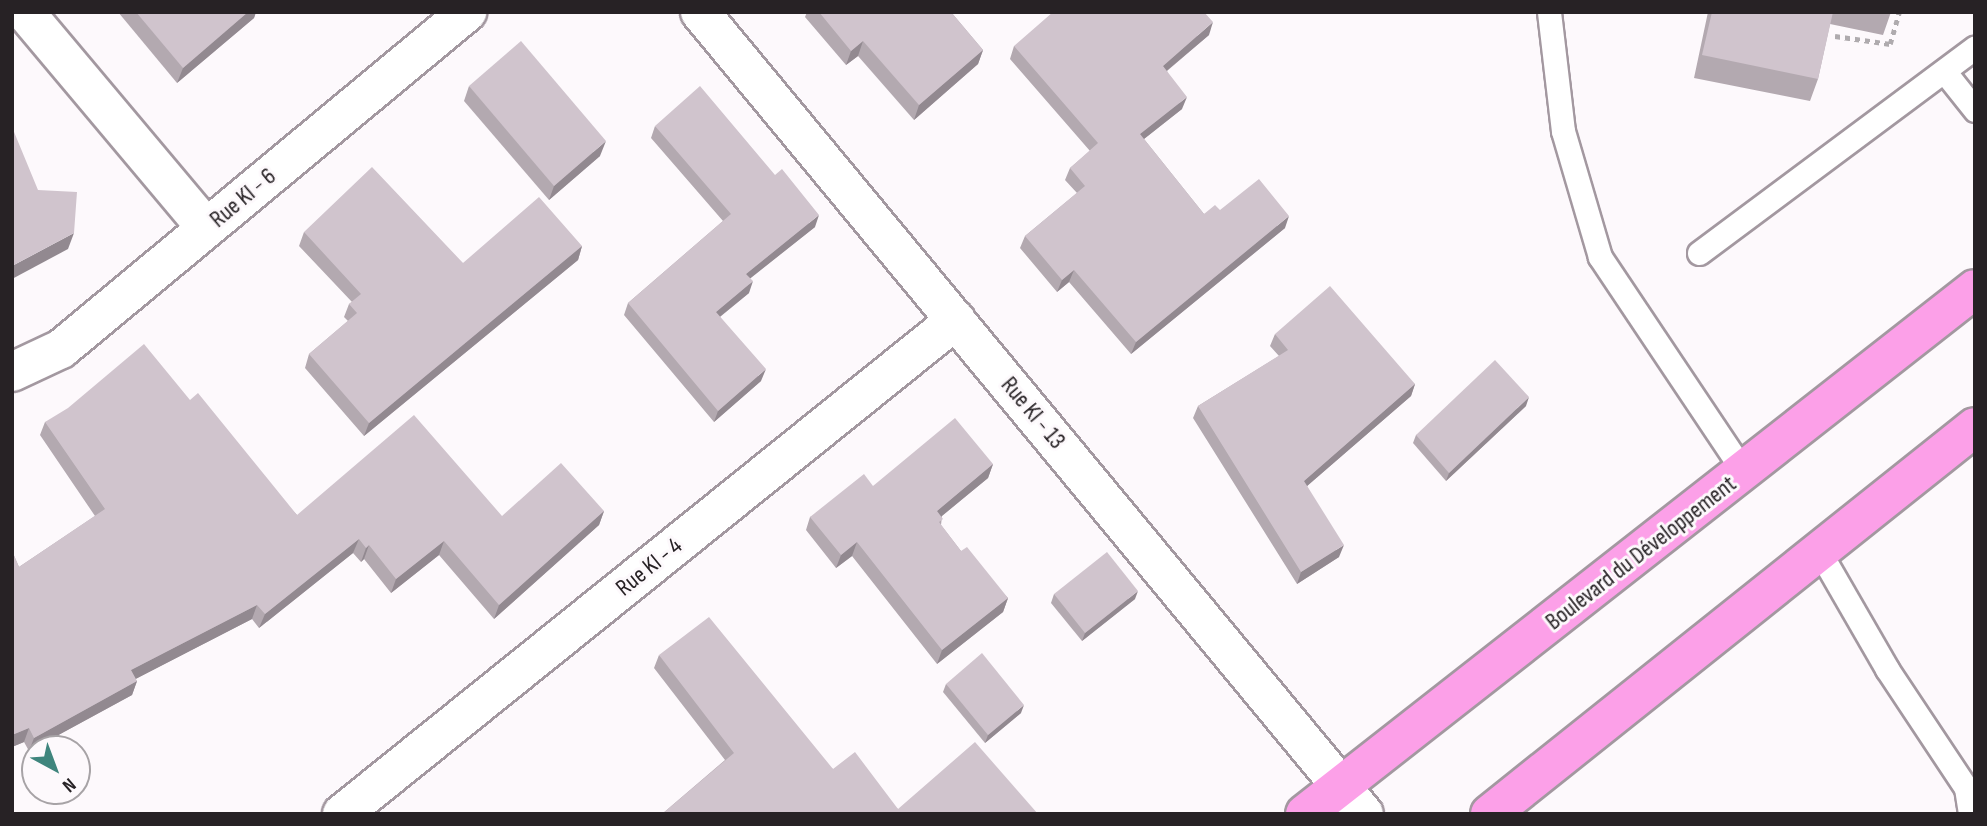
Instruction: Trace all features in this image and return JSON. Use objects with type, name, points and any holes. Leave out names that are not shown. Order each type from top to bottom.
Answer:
[{"type":"highway","name":"Boulevard du Développement","points":[[1305,814],[1353,800],[1745,472],[1975,289]]},
{"type":"highway","points":[[1490,814],[1975,427]]},
{"type":"street","points":[[25,12],[206,228]]},
{"type":"street","name":"Rue KI - 6","points":[[12,372],[61,349],[467,12]]},
{"type":"street","name":"Rue KI - 13","points":[[700,12],[1353,800]]},
{"type":"street","name":"Rue KI - 4","points":[[342,814],[956,320]]},
{"type":"lane","points":[[1549,12],[1563,131],[1600,257],[1745,472]]},
{"type":"lane","points":[[1699,253],[1975,47]]},
{"type":"lane","points":[[1944,71],[1975,110]]},
{"type":"lane","points":[[1819,551],[1886,669],[1966,788],[1969,814]]},
{"type":"path","points":[[1835,36],[1890,44],[1899,12]]},
{"type":"building","points":[[136,12],[248,12],[183,68]]},
{"type":"building","points":[[819,12],[951,12],[983,50],[919,105],[863,41],[851,51]]},
{"type":"building","points":[[1053,12],[1204,12],[1213,22],[1163,66],[1187,97],[1140,134],[1204,214],[1215,205],[1220,210],[1259,179],[1289,216],[1136,342],[1074,270],[1062,280],[1025,236],[1085,186],[1070,168],[1098,143],[1014,46]]},
{"type":"building","points":[[1712,12],[1833,12],[1818,79],[1702,55]]},
{"type":"building","points":[[521,41],[606,141],[554,186],[469,86]]},
{"type":"building","points":[[700,86],[775,175],[782,169],[819,215],[746,274],[753,281],[716,312],[766,369],[718,411],[628,303],[731,214],[655,126]]},
{"type":"building","points":[[12,127],[38,190],[77,192],[74,233],[12,266]]},
{"type":"building","points":[[372,167],[463,263],[539,197],[582,246],[369,423],[309,354],[357,313],[349,304],[361,294],[304,232]]},
{"type":"building","points":[[1330,286],[1415,384],[1304,481],[1344,545],[1301,572],[1198,406],[1288,350],[1275,334]]},
{"type":"building","points":[[144,344],[190,400],[198,393],[297,515],[414,415],[502,516],[561,463],[604,511],[499,605],[444,541],[396,579],[369,545],[366,548],[359,539],[265,614],[257,605],[131,670],[137,681],[39,735],[32,735],[29,728],[12,735],[12,551],[19,567],[105,509],[45,422],[68,408]]},
{"type":"building","points":[[1495,360],[1529,397],[1449,473],[1416,435]]},
{"type":"building","points":[[955,418],[993,464],[937,511],[943,519],[939,522],[961,551],[967,547],[1008,598],[942,650],[857,542],[841,555],[810,517],[864,474],[873,486]]},
{"type":"building","points":[[1107,552],[1138,591],[1085,633],[1054,594]]},
{"type":"building","points":[[709,617],[833,769],[855,752],[898,809],[975,742],[1038,814],[662,814],[734,753],[659,655]]},
{"type":"building","points":[[982,653],[1024,705],[988,735],[946,684]]}]
